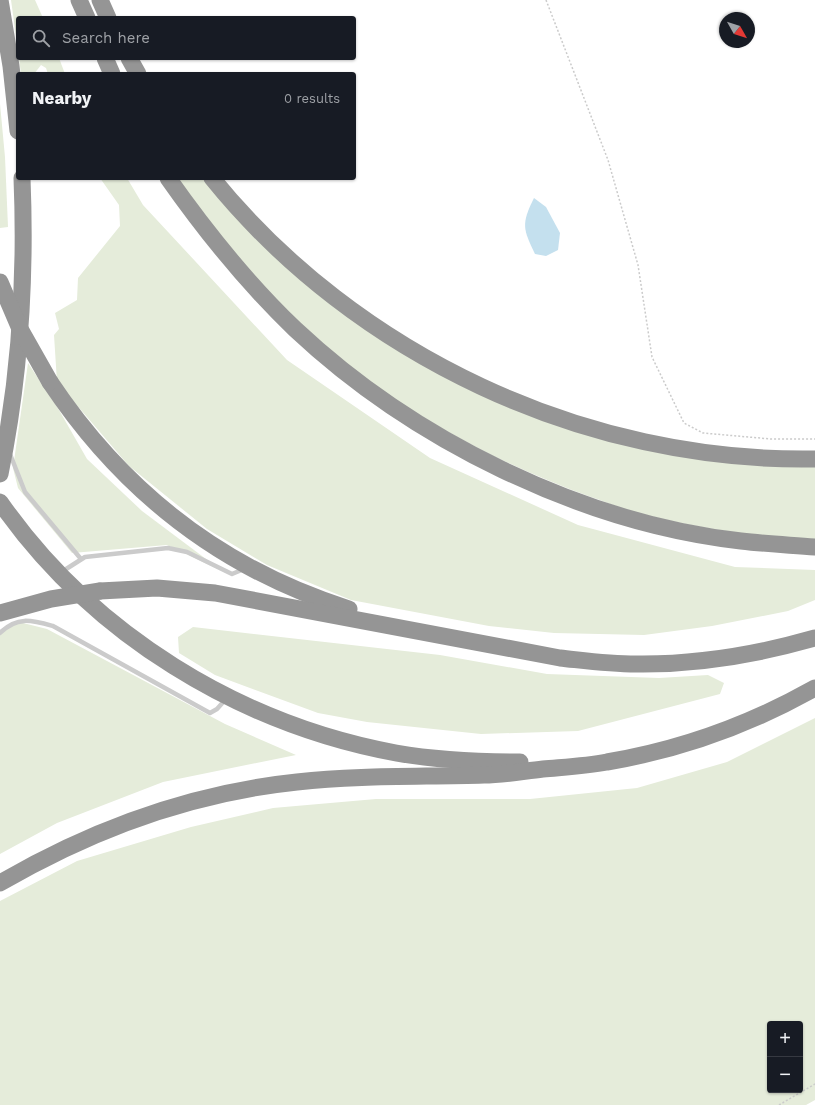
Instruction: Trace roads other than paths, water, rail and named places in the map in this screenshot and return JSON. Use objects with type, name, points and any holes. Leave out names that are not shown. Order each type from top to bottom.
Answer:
[{"type":"highway","points":[[0,0],[11,66],[16,112]]},
{"type":"highway","points":[[79,0],[86,16]]},
{"type":"highway","points":[[100,0],[107,16]]},
{"type":"highway","points":[[106,60],[111,72]]},
{"type":"highway","points":[[130,60],[137,72]]},
{"type":"highway","points":[[0,474],[6,443],[20,332],[23,231],[22,180]]},
{"type":"highway","points":[[169,180],[221,251],[296,330],[368,390],[407,417],[451,443],[490,464],[548,489],[598,508],[643,521],[740,541],[815,547]]},
{"type":"highway","points":[[214,180],[276,247],[369,324],[422,356],[483,388],[582,425],[659,445],[726,455],[815,459]]},
{"type":"highway","points":[[0,282],[20,329],[50,382],[91,438],[144,494],[202,538],[247,567],[283,585],[315,598],[414,630]]},
{"type":"highway","points":[[0,502],[60,573],[103,614],[171,665],[227,697],[308,730],[347,742],[397,753],[448,760],[487,762],[607,762]]},
{"type":"highway","points":[[0,613],[52,598],[100,590],[157,588],[215,593],[560,658],[642,664],[678,663],[739,656],[815,638]]},
{"type":"highway","points":[[0,882],[31,865],[109,829],[185,804],[236,792],[295,782],[340,778],[487,775],[607,762],[696,740],[770,711],[815,688]]},
{"type":"lane","points":[[6,443],[25,492],[81,559]]},
{"type":"lane","points":[[60,573],[85,557],[168,548],[187,552],[232,574],[238,573],[247,567]]},
{"type":"lane","points":[[0,633],[8,625],[29,619],[53,626],[210,713],[217,709],[227,697]]},
{"type":"water","points":[[534,198],[546,207],[560,233],[558,250],[546,256],[535,254],[526,232],[525,221]]}]
